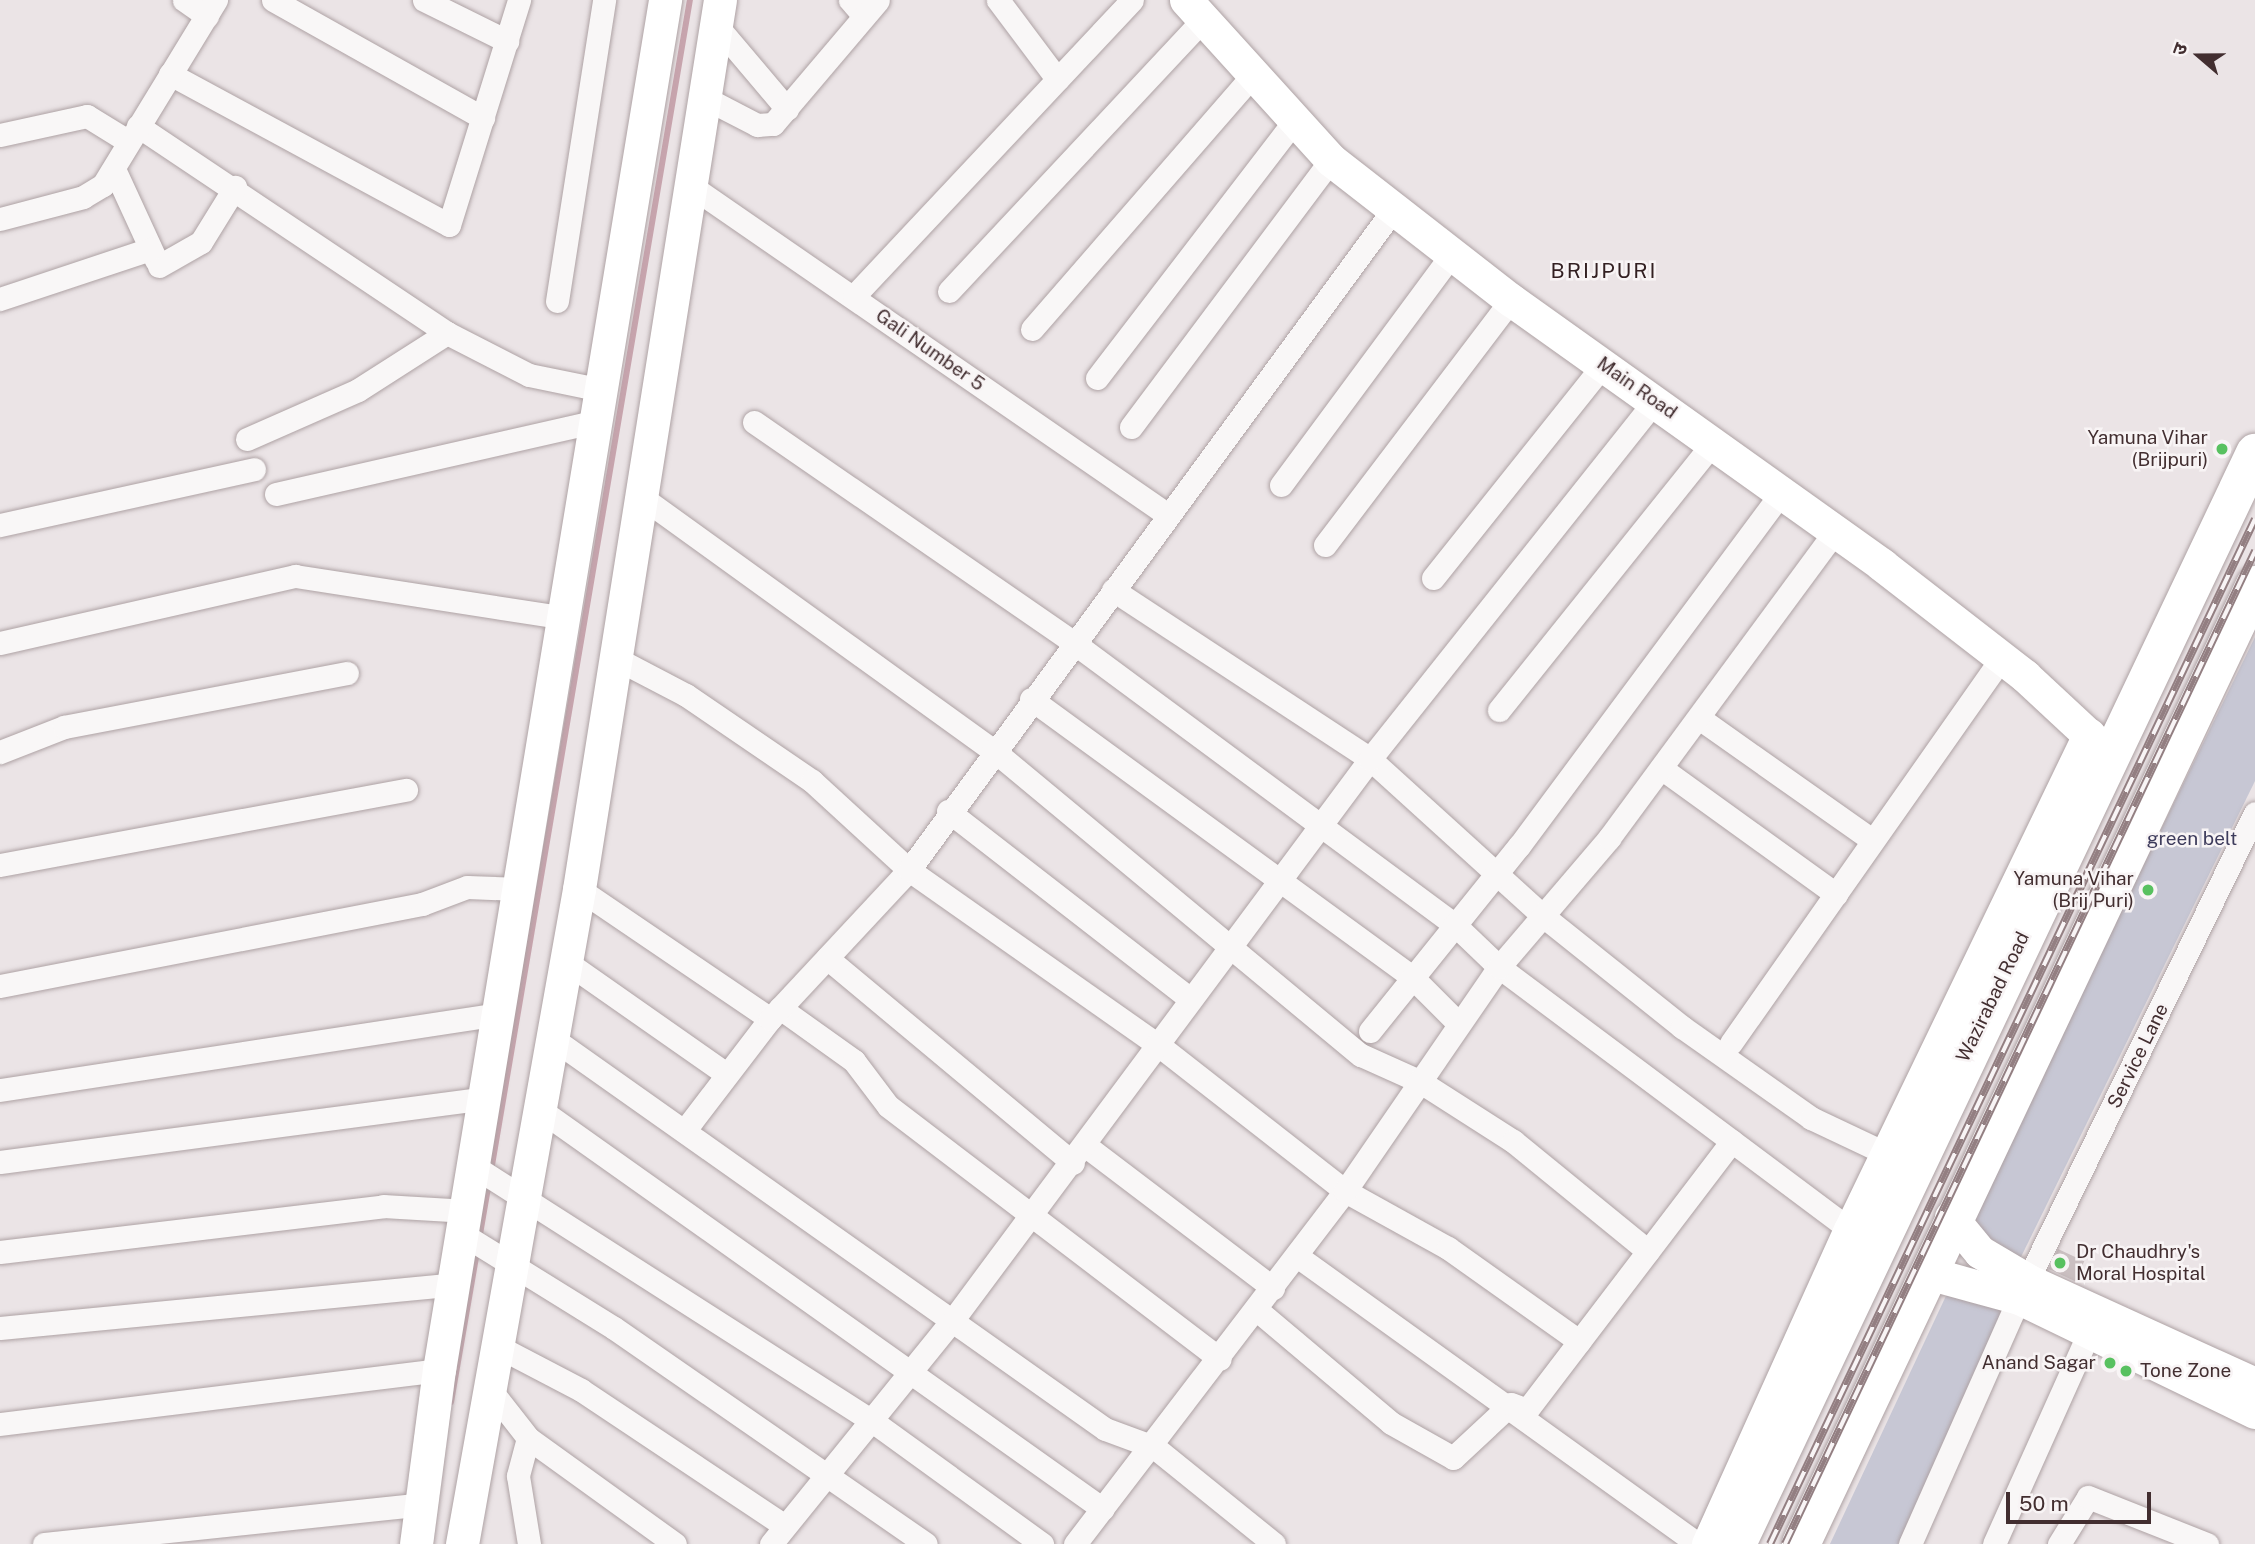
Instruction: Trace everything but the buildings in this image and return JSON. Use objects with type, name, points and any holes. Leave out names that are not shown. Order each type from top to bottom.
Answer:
[{"type":"highway","name":"Wazirabad Road","points":[[1737,1544],[1862,1239],[2099,745],[2255,453]]},
{"type":"highway","points":[[1801,1544],[1928,1273],[1951,1217],[2255,584]]},
{"type":"street","points":[[0,219],[83,197],[115,171],[132,133],[211,8],[184,0]]},
{"type":"street","points":[[273,0],[482,118]]},
{"type":"street","points":[[424,0],[507,41]]},
{"type":"street","points":[[170,74],[449,225],[519,0]]},
{"type":"street","points":[[557,301],[604,0]]},
{"type":"street","points":[[416,1544],[418,1505],[439,1370],[466,1223],[597,389],[665,0]]},
{"type":"street","points":[[999,0],[1057,79]]},
{"type":"street","points":[[854,296],[1132,0]]},
{"type":"street","points":[[705,99],[766,127],[787,109],[864,5]]},
{"type":"street","points":[[949,291],[1194,10]]},
{"type":"street","name":"Main Road","points":[[1194,10],[1331,160],[1511,300],[1656,400],[2002,658],[2099,745]]},
{"type":"street","points":[[718,13],[787,109]]},
{"type":"street","points":[[462,1544],[579,889],[718,13]]},
{"type":"street","points":[[1032,329],[1252,76]]},
{"type":"street","points":[[0,135],[87,116],[132,133],[235,187],[447,333],[529,375],[597,389]]},
{"type":"street","points":[[1097,378],[1294,121]]},
{"type":"street","points":[[1131,427],[1331,160]]},
{"type":"street","points":[[115,171],[157,263]]},
{"type":"street","name":"Gali Number 5","points":[[691,186],[1168,515]]},
{"type":"street","points":[[0,299],[157,263],[201,242],[235,187]]},
{"type":"street","points":[[685,1130],[725,1073],[775,1014],[909,870],[948,811],[1393,210]]},
{"type":"street","points":[[1281,485],[1451,255]]},
{"type":"street","points":[[1325,545],[1511,300]]},
{"type":"street","points":[[247,439],[358,390],[447,333]]},
{"type":"street","points":[[1433,578],[1604,364]]},
{"type":"street","points":[[771,1544],[868,1418],[955,1317],[1079,1155],[1190,999],[1370,759],[1656,400]]},
{"type":"street","points":[[276,494],[593,422]]},
{"type":"street","points":[[754,422],[1074,643],[1322,825],[1455,925],[1499,967],[1862,1239]]},
{"type":"street","points":[[1499,710],[1713,443]]},
{"type":"street","points":[[0,525],[254,469]]},
{"type":"street","points":[[1370,1031],[1498,872],[1781,494]]},
{"type":"street","points":[[643,498],[993,750],[1231,944],[1361,1055],[1419,1081],[1513,1141],[1648,1251]]},
{"type":"street","points":[[1075,1544],[1154,1447],[1345,1191],[1499,967],[1661,768],[1835,532]]},
{"type":"street","points":[[0,643],[295,576],[561,617]]},
{"type":"street","points":[[1113,590],[1370,759],[1419,809],[1498,872],[1543,916],[1811,1118],[1888,1154]]},
{"type":"street","points":[[1731,1043],[2002,658]]},
{"type":"street","points":[[617,659],[686,695],[812,781],[909,870],[1157,1044],[1345,1191],[1448,1248],[1579,1341]]},
{"type":"street","points":[[0,752],[64,727],[347,673]]},
{"type":"street","points":[[1031,699],[1413,978],[1458,1023]]},
{"type":"street","points":[[1699,718],[1872,840]]},
{"type":"street","points":[[1708,1544],[1862,1239],[1888,1154],[2099,745]]},
{"type":"street","points":[[1661,768],[1836,894]]},
{"type":"street","points":[[0,865],[406,790]]},
{"type":"street","points":[[948,811],[1190,999]]},
{"type":"street","name":"Service Lane","points":[[1910,1544],[2024,1290],[2255,813]]},
{"type":"street","points":[[0,986],[422,904],[467,887],[518,889]]},
{"type":"street","points":[[579,889],[854,1061],[888,1106],[1034,1214],[1220,1359]]},
{"type":"street","points":[[827,958],[1079,1155],[1273,1288]]},
{"type":"street","points":[[565,961],[725,1073]]},
{"type":"street","points":[[0,1090],[499,1014]]},
{"type":"street","points":[[552,1038],[955,1317],[1105,1429],[1154,1447],[1274,1544]]},
{"type":"street","points":[[0,1162],[486,1098]]},
{"type":"street","points":[[540,1109],[1103,1509]]},
{"type":"street","points":[[1511,1404],[1527,1410],[1732,1141]]},
{"type":"street","points":[[475,1167],[868,1418],[1042,1544]]},
{"type":"street","points":[[0,1252],[383,1206],[466,1223],[511,1265],[827,1473],[926,1544]]},
{"type":"street","points":[[1951,1217],[1980,1252],[2024,1290],[2089,1333],[2255,1404]]},
{"type":"street","points":[[1297,1256],[1511,1404],[1698,1544]]},
{"type":"street","points":[[1928,1273],[2024,1290],[2255,1404]]},
{"type":"street","points":[[0,1328],[454,1284]]},
{"type":"street","points":[[1256,1310],[1443,1458],[1452,1458],[1511,1404]]},
{"type":"street","points":[[1994,1544],[2089,1333]]},
{"type":"street","points":[[497,1346],[581,1390],[785,1526]]},
{"type":"street","points":[[0,1424],[439,1370]]},
{"type":"street","points":[[489,1388],[528,1438],[675,1544]]},
{"type":"street","points":[[528,1438],[518,1476],[529,1544]]},
{"type":"street","points":[[2059,1544],[2088,1497],[2197,1542]]},
{"type":"street","points":[[44,1544],[418,1505]]},
{"type":"green space","name":"green belt","points":[[2255,637],[2255,781],[2020,1259],[1968,1224]]},
{"type":"green space","points":[[1952,1283],[2009,1315],[1898,1544],[1830,1544]]},
{"type":"waterway","points":[[491,1171],[690,0]]},
{"type":"waterway","points":[[479,1240],[489,1182]]},
{"type":"waterway","points":[[451,1402],[477,1251]]},
{"type":"railway","points":[[1770,1544],[2255,519]]},
{"type":"railway","points":[[1785,1544],[2255,551]]},
{"type":"place","name":"Yamuna Vihar (Brijpuri)","points":[[2222,449]]},
{"type":"place","name":"Yamuna Vihar (Brij Puri)","points":[[2148,890]]},
{"type":"place","name":"Dr Chaudhry's Moral Hospital","points":[[2060,1263]]},
{"type":"place","name":"Anand Sagar","points":[[2110,1363]]},
{"type":"place","name":"Tone Zone","points":[[2126,1371]]},
{"type":"district","name":"BRIJPURI","points":[[1604,271]]}]
